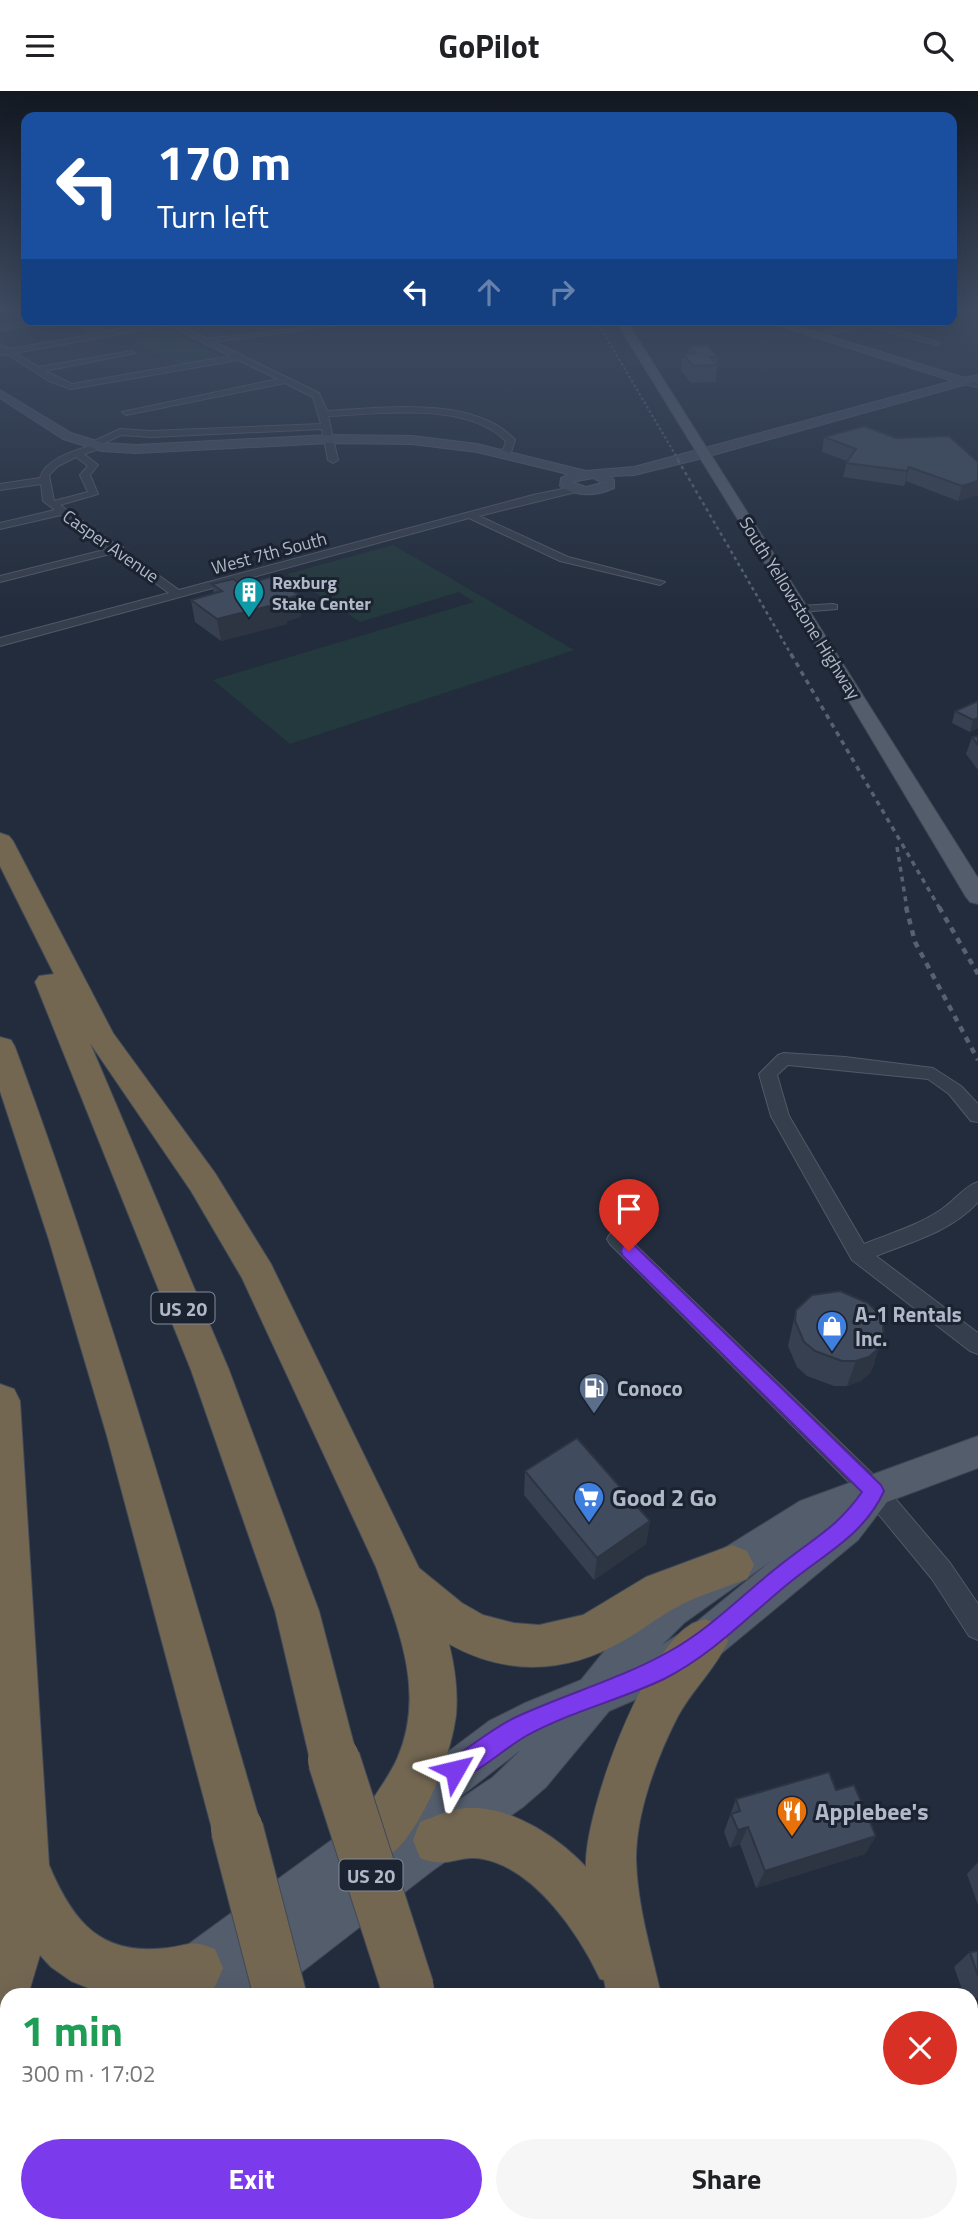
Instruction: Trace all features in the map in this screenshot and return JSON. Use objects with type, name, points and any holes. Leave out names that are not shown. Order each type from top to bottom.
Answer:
[{"type":"highway","points":[[0,841],[100,1036],[203,1182],[258,1274],[396,1564],[429,1658],[433,1691],[429,1732],[415,1776],[393,1815],[379,1833]]},
{"type":"highway","name":"US 20","points":[[0,867],[210,1370],[297,1611],[334,1760],[408,1988]]},
{"type":"highway","points":[[0,1047],[71,1256],[113,1391],[237,1829],[278,1988]]},
{"type":"highway","points":[[0,1401],[16,1761],[25,1864],[22,1924],[4,1988]]},
{"type":"highway","points":[[396,1564],[423,1600],[455,1625],[488,1641],[523,1647],[559,1645],[590,1635],[663,1592],[732,1565]]},
{"type":"highway","points":[[632,1988],[613,1881],[611,1860],[615,1820],[656,1708],[677,1672],[705,1641]]},
{"type":"highway","points":[[438,1840],[465,1833],[494,1836],[518,1846],[551,1870],[577,1895],[604,1931],[618,1956],[630,1988]]},
{"type":"highway","points":[[25,1864],[38,1906],[49,1925],[63,1941],[97,1967],[195,1986]]},
{"type":"main road","name":"South Yellowstone Highway","points":[[677,412],[831,656],[978,897]]},
{"type":"main road","points":[[195,1986],[438,1840],[508,1792],[552,1750],[653,1624],[732,1565],[813,1513],[978,1452]]},
{"type":"main road","points":[[195,1986],[455,1770],[498,1740],[543,1716],[654,1672],[705,1641],[787,1572],[838,1536],[853,1522],[874,1491]]},
{"type":"street","points":[[29,412],[59,432],[96,445],[136,449],[328,433]]},
{"type":"street","points":[[0,487],[45,480],[44,475],[48,469],[141,421],[126,412]]},
{"type":"street","points":[[333,460],[324,414],[379,412]]},
{"type":"street","points":[[414,412],[470,418],[495,426],[511,440],[508,450],[500,453]]},
{"type":"street","points":[[571,480],[599,478],[640,469],[859,412]]},
{"type":"street","points":[[689,431],[719,440],[756,439]]},
{"type":"street","points":[[120,432],[328,433],[428,441],[500,453],[555,467],[571,480],[600,489],[599,478]]},
{"type":"street","points":[[52,503],[93,494],[85,475],[93,465],[77,454]]},
{"type":"street","points":[[571,480],[597,472],[640,469]]},
{"type":"street","name":"Casper Avenue","points":[[45,480],[46,495],[61,512],[119,549],[179,595]]},
{"type":"street","name":"West 7th South","points":[[0,642],[547,495],[571,480]]},
{"type":"street","points":[[0,526],[61,512]]},
{"type":"street","points":[[470,515],[525,544],[564,559],[660,582]]},
{"type":"street","points":[[0,579],[119,549]]},
{"type":"street","points":[[800,609],[834,607]]},
{"type":"street","points":[[978,1117],[955,1090],[933,1074],[845,1063],[784,1059],[768,1074],[780,1116],[859,1254],[978,1345]]},
{"type":"street","points":[[859,1254],[930,1226],[970,1200],[978,1189]]},
{"type":"street","points":[[617,1239],[874,1491],[940,1571],[978,1627]]},
{"type":"green space","points":[[393,545],[574,650],[290,744],[213,680],[474,602],[459,592],[360,622],[287,574]]},
{"type":"building","points":[[864,426],[896,438],[949,436],[978,462],[978,481],[962,486],[909,467],[907,471],[846,463],[856,449],[824,437]]},
{"type":"building","points":[[271,577],[299,595],[281,600],[285,602],[217,619],[191,600],[222,591],[212,584],[233,579],[242,585]]},
{"type":"building","points":[[978,701],[978,718],[973,720],[955,711]]},
{"type":"building","points":[[840,1291],[868,1303],[878,1313],[884,1337],[879,1348],[869,1357],[842,1361],[815,1351],[804,1342],[795,1321],[796,1310],[812,1295]]},
{"type":"building","points":[[577,1438],[650,1521],[597,1558],[525,1471]]},
{"type":"building","name":"Applebee's","points":[[829,1772],[836,1790],[854,1785],[876,1836],[765,1871],[748,1827],[738,1830],[731,1814],[740,1811],[736,1799]]},
{"type":"building","points":[[978,1951],[978,1976],[970,1952]]},
{"type":"railway","points":[[650,412],[679,461]]},
{"type":"railway","points":[[678,460],[792,656]]},
{"type":"railway","points":[[791,654],[940,909]]},
{"type":"railway","points":[[897,847],[907,909]]},
{"type":"railway","points":[[906,907],[915,942],[978,1060]]},
{"type":"railway","points":[[939,907],[978,974]]},
{"type":"place","name":"Rexburg Stake Center","points":[[249,619]]},
{"type":"place","name":"A-1 Rentals Inc.","points":[[832,1353]]},
{"type":"place","name":"Conoco","points":[[594,1415]]},
{"type":"place","name":"Good 2 Go","points":[[589,1524]]},
{"type":"place","name":"Applebee's","points":[[792,1838]]},
{"type":"route","points":[[455,1770],[520,1727],[654,1672],[681,1657],[727,1624],[787,1572],[838,1536],[853,1522],[874,1491],[629,1251]]}]
